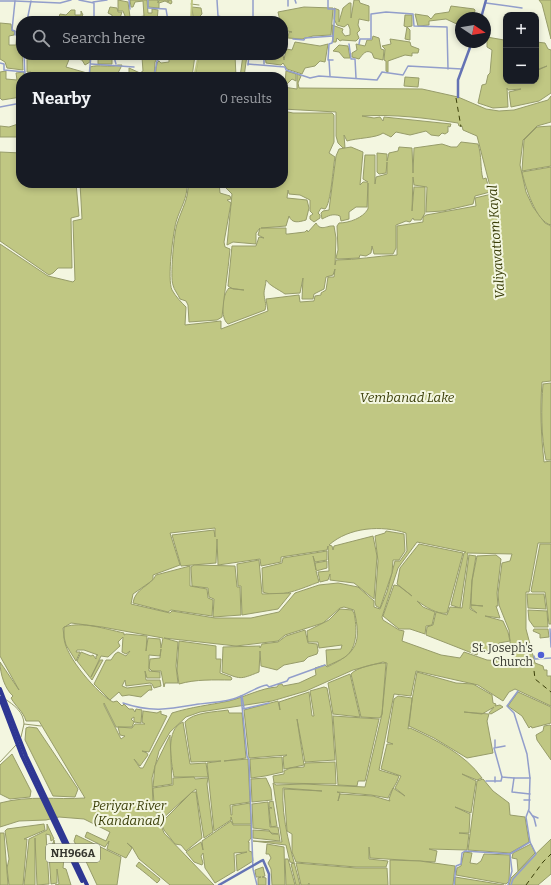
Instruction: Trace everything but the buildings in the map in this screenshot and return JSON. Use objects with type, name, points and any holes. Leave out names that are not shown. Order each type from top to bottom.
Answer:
[{"type":"highway","name":"NH966A","points":[[1,694],[20,746],[40,792],[87,885]]},
{"type":"highway","name":"NH966A","points":[[56,823],[84,885]]},
{"type":"street","points":[[0,1],[20,0],[60,3],[71,0]]},
{"type":"street","points":[[80,0],[94,2],[107,0]]},
{"type":"street","points":[[129,0],[130,9]]},
{"type":"street","points":[[148,0],[148,8],[166,9],[167,16]]},
{"type":"street","points":[[217,0],[218,16]]},
{"type":"street","points":[[253,0],[253,16]]},
{"type":"street","points":[[288,0],[288,6]]},
{"type":"street","points":[[328,0],[328,9],[334,9],[333,36],[332,43],[329,44],[328,60],[330,77]]},
{"type":"street","points":[[15,1],[12,30],[15,31],[15,36]]},
{"type":"street","points":[[28,16],[31,1]]},
{"type":"street","points":[[94,2],[94,16]]},
{"type":"street","points":[[483,12],[486,2],[522,8]]},
{"type":"street","points":[[359,44],[360,39],[371,39],[372,14],[386,12],[413,14],[414,26],[447,27],[448,69]]},
{"type":"street","points":[[293,39],[304,40],[304,38],[310,36],[333,36]]},
{"type":"street","points":[[350,44],[351,59],[355,59],[356,78]]},
{"type":"street","points":[[458,97],[457,85],[470,48]]},
{"type":"street","points":[[0,63],[4,64],[4,70],[25,72],[24,60]]},
{"type":"street","points":[[88,72],[91,60]]},
{"type":"street","points":[[115,60],[116,64]]},
{"type":"street","points":[[155,72],[156,61],[160,60]]},
{"type":"street","points":[[248,60],[248,64],[264,64],[285,67],[286,70],[310,78],[319,76],[377,80],[382,72],[403,75],[408,66],[462,69]]},
{"type":"street","points":[[91,64],[107,66],[116,64],[134,67]]},
{"type":"street","points":[[0,107],[16,104]]},
{"type":"street","points":[[550,629],[551,647]]},
{"type":"street","points":[[534,656],[535,659],[551,658]]},
{"type":"street","points":[[123,703],[140,709],[165,711],[241,696],[252,692],[257,687],[267,685],[269,687],[287,681],[289,678],[325,664]]},
{"type":"street","points":[[511,885],[513,879],[536,854],[530,842],[526,817],[529,811],[530,778],[525,744],[514,713],[507,706],[518,691]]},
{"type":"street","points":[[241,696],[247,756],[249,760],[253,869],[257,885]]},
{"type":"street","points":[[243,708],[269,703]]},
{"type":"street","points":[[486,781],[501,781],[502,777],[495,747],[495,740]]},
{"type":"street","points":[[495,747],[505,746]]},
{"type":"street","points":[[493,785],[495,777]]},
{"type":"street","points":[[502,777],[530,778]]},
{"type":"street","points":[[514,778],[512,792],[530,794]]},
{"type":"street","points":[[524,800],[530,800]]},
{"type":"street","points":[[529,811],[533,816],[536,826]]},
{"type":"street","points":[[533,816],[538,818]]},
{"type":"street","points":[[454,885],[456,866],[461,864],[462,853],[465,851],[510,854],[530,842]]},
{"type":"street","points":[[508,885],[512,871],[510,854]]},
{"type":"street","points":[[219,885],[263,860],[269,874],[269,885]]},
{"type":"water","points":[[118,0],[128,2],[130,16],[125,16],[123,11],[118,11]]},
{"type":"water","points":[[130,0],[147,0],[148,13],[152,13],[152,9],[158,10],[157,16],[144,16],[143,1],[135,2],[133,7],[131,7]]},
{"type":"water","points":[[148,0],[158,0],[158,3],[159,0],[168,0],[168,2],[171,0],[172,2],[171,4],[165,1],[159,3],[159,8],[148,7]]},
{"type":"water","points":[[354,0],[359,0],[360,3],[369,6],[369,21],[359,19],[358,25],[360,30],[357,33],[359,38],[356,41],[340,41],[337,38],[336,42],[333,42],[332,25],[343,29],[342,32],[345,36],[350,35],[348,24],[344,27],[337,25],[334,19],[334,8],[339,10],[339,22],[343,8],[351,3],[351,18]]},
{"type":"water","points":[[539,0],[551,0],[551,39],[542,4]]},
{"type":"water","points":[[451,6],[475,10],[475,12],[455,12],[455,23],[446,19],[429,21],[429,25],[418,26],[415,14],[428,16],[431,19],[435,14],[449,12]]},
{"type":"water","points":[[110,7],[117,8],[118,12],[122,12],[121,16],[112,16],[108,13]]},
{"type":"water","points":[[192,7],[201,8],[202,14],[200,16],[193,16]]},
{"type":"water","points":[[304,7],[333,8],[331,35],[313,36],[302,39],[288,38],[289,32],[292,32],[288,31],[288,16],[279,16],[278,12]]},
{"type":"water","points":[[71,10],[75,10],[75,15],[81,15],[81,11],[83,15],[59,16],[60,14],[66,15]]},
{"type":"water","points":[[405,15],[412,15],[412,26],[404,26]]},
{"type":"water","points":[[0,23],[11,24],[12,31],[15,31],[14,35],[9,36],[9,45],[16,45],[16,60],[22,60],[23,70],[7,68],[5,62],[0,59]]},
{"type":"water","points":[[407,27],[410,30],[410,40],[405,39]]},
{"type":"water","points":[[373,36],[379,38],[381,49],[384,50],[383,60],[374,58],[370,52],[365,53],[359,59],[352,57],[352,53],[357,50],[356,44],[365,46],[367,40],[372,40]]},
{"type":"water","points":[[491,38],[503,40],[503,84],[539,84],[539,70],[547,66],[539,69],[539,42],[545,43],[548,49],[551,50],[551,93],[539,101],[511,107],[509,92],[521,89],[508,90],[507,88],[508,107],[493,108],[478,103],[482,85],[486,84],[490,73],[492,50],[489,48],[491,48]]},
{"type":"water","points":[[390,39],[410,42],[411,46],[419,49],[418,53],[412,53],[412,56],[405,55],[388,61],[388,72],[386,71],[386,61],[384,60],[385,49],[382,46],[391,44]]},
{"type":"water","points":[[295,42],[320,46],[328,44],[325,62],[320,61],[315,66],[305,68],[302,74],[287,69],[283,63],[281,65],[266,63],[266,60],[288,60],[288,49],[292,50]]},
{"type":"water","points":[[339,45],[348,46],[350,58],[344,58],[339,52],[333,51]]},
{"type":"water","points":[[27,60],[69,60],[66,67],[84,72],[31,72],[27,72]]},
{"type":"water","points":[[82,60],[90,60],[90,62],[85,65]]},
{"type":"water","points":[[98,60],[112,60],[112,64],[98,64]]},
{"type":"water","points":[[142,60],[156,60],[154,72],[142,72],[143,71]]},
{"type":"water","points":[[169,60],[194,60],[193,72],[156,72],[157,63],[159,61],[161,63],[169,62]]},
{"type":"water","points":[[198,60],[235,60],[236,72],[196,72]]},
{"type":"water","points":[[242,60],[246,60],[245,72],[241,72]]},
{"type":"water","points":[[122,65],[118,72],[90,72],[90,67]]},
{"type":"water","points":[[129,68],[138,72],[129,72]]},
{"type":"water","points":[[6,71],[6,79],[16,80],[16,98],[2,100],[0,98],[0,72]]},
{"type":"water","points":[[286,71],[296,74],[296,81],[292,79],[288,83],[288,72]]},
{"type":"water","name":"Vembanad Lake","points":[[297,74],[301,76],[298,83],[299,88],[422,89],[458,97],[486,109],[499,111],[514,110],[548,100],[551,96],[551,122],[537,126],[523,140],[520,165],[526,192],[533,207],[545,223],[551,226],[551,381],[542,382],[541,412],[544,462],[551,461],[551,543],[538,543],[529,592],[526,592],[526,629],[535,663],[543,666],[544,670],[547,670],[547,676],[551,676],[551,706],[515,689],[509,692],[503,701],[478,685],[416,671],[411,696],[394,694],[379,770],[399,776],[393,788],[405,796],[395,788],[401,776],[381,769],[387,744],[393,744],[387,742],[394,699],[398,696],[412,698],[408,729],[410,728],[449,748],[475,769],[482,778],[477,780],[462,774],[476,781],[471,813],[455,807],[470,814],[469,833],[459,833],[469,834],[467,850],[429,849],[437,851],[435,862],[370,858],[369,847],[369,859],[388,861],[386,867],[356,867],[296,862],[292,852],[292,834],[287,831],[284,789],[322,791],[283,788],[285,825],[300,885],[296,885],[291,864],[294,863],[290,862],[286,845],[253,841],[282,842],[273,783],[276,785],[304,784],[365,787],[382,714],[380,718],[361,717],[351,674],[362,668],[353,670],[306,691],[272,701],[200,712],[186,717],[170,732],[159,751],[152,778],[153,804],[164,833],[214,885],[170,885],[139,859],[132,847],[127,843],[132,848],[126,858],[107,849],[109,841],[105,847],[85,837],[87,832],[106,841],[110,832],[84,819],[59,817],[46,820],[19,821],[0,827],[0,803],[32,798],[85,798],[39,721],[26,721],[23,714],[11,698],[13,696],[5,685],[1,671],[0,662],[19,690],[0,656],[0,244],[48,276],[73,282],[75,280],[73,221],[82,219],[80,188],[187,188],[176,222],[171,256],[170,276],[172,290],[186,307],[185,325],[221,321],[221,329],[268,311],[266,299],[299,295],[300,302],[314,301],[315,296],[321,295],[321,293],[326,290],[328,277],[334,277],[335,269],[333,275],[326,277],[324,289],[314,294],[313,299],[302,299],[303,278],[300,293],[285,294],[272,286],[266,280],[264,293],[266,306],[265,310],[228,324],[225,321],[223,312],[223,301],[229,288],[232,288],[228,286],[232,246],[256,246],[259,237],[264,238],[258,235],[260,228],[256,233],[256,244],[233,242],[227,245],[232,194],[226,188],[288,188],[288,112],[332,113],[334,115],[334,142],[329,153],[335,157],[329,200],[325,209],[321,208],[318,213],[320,218],[314,222],[310,219],[310,216],[313,214],[310,211],[310,200],[300,195],[289,194],[288,190],[287,198],[307,200],[309,208],[306,220],[298,222],[290,219],[289,216],[286,226],[261,228],[286,228],[286,234],[288,234],[305,232],[307,230],[308,232],[316,223],[322,228],[334,226],[336,238],[335,265],[336,260],[397,255],[397,226],[423,222],[423,217],[426,215],[476,206],[475,198],[492,194],[477,136],[463,130],[462,126],[459,126],[458,123],[410,117],[362,116],[374,118],[380,117],[383,121],[384,117],[451,124],[450,127],[448,126],[448,132],[445,134],[442,133],[439,136],[431,135],[426,131],[410,135],[396,132],[391,137],[383,133],[376,136],[347,141],[344,135],[345,148],[343,148],[338,143],[336,136],[336,112],[288,109],[288,88],[297,89]],"holes":[[[215,528],[215,537],[214,530],[172,535],[181,566],[216,563],[217,539],[218,565],[260,559],[261,566],[281,562],[281,557],[327,550],[328,546],[329,571],[318,572],[320,582],[328,580],[330,574],[330,580],[354,583],[374,599],[377,556],[373,536],[334,546],[333,550],[332,546],[329,545],[346,534],[356,531],[366,529],[387,529],[406,533],[407,551],[400,561],[395,561],[387,592],[380,609],[374,607],[374,601],[358,587],[338,583],[319,585],[295,593],[279,612],[251,618],[215,618],[172,611],[170,613],[131,604],[133,594],[153,580],[153,575],[180,565],[170,533]],[[417,542],[466,552],[464,553],[451,605],[460,608],[468,555],[467,553],[512,554],[510,561],[502,563],[498,594],[499,605],[509,630],[511,653],[514,662],[487,660],[464,652],[460,658],[441,655],[402,641],[404,631],[399,630],[383,620],[382,617],[398,568]],[[344,607],[354,610],[357,639],[355,646],[345,657],[327,667],[325,665],[315,668],[316,675],[299,683],[283,686],[282,684],[279,684],[277,687],[265,689],[229,701],[172,713],[143,768],[140,768],[134,759],[140,766],[148,755],[142,751],[149,752],[167,716],[161,714],[161,711],[157,713],[143,711],[142,722],[145,724],[135,724],[132,728],[118,727],[132,727],[134,722],[141,723],[142,710],[136,709],[135,712],[133,709],[129,709],[124,704],[122,706],[117,701],[113,702],[110,700],[119,692],[122,696],[129,695],[141,697],[149,690],[152,690],[151,685],[127,688],[122,686],[125,680],[126,686],[150,683],[154,688],[161,686],[160,680],[146,680],[145,671],[147,678],[160,678],[160,672],[149,671],[149,668],[152,671],[161,671],[164,687],[165,683],[178,683],[176,666],[178,642],[164,638],[236,646],[278,641],[285,635],[323,623],[340,608]],[[71,623],[102,627],[163,638],[161,648],[160,639],[148,638],[146,651],[147,636],[124,635],[124,633],[86,625],[71,625],[65,627]],[[123,637],[122,652],[126,654],[130,651],[126,656],[118,652],[111,660],[106,660],[94,684],[110,700],[99,692],[83,674],[66,645],[76,661],[80,652],[76,652],[77,650],[84,650],[98,655],[96,656],[96,659],[93,655],[91,656],[81,652],[77,661],[92,680],[103,660],[100,660],[91,677],[101,656],[108,657],[120,646],[118,642]],[[161,649],[160,658],[150,659],[149,668],[149,655],[160,656]],[[383,662],[387,663],[382,714],[386,663],[374,664]],[[104,703],[116,727],[118,727],[120,735],[125,736],[121,739]],[[393,789],[389,799],[390,801],[373,796],[340,794],[338,801],[340,793],[337,792],[371,795],[388,798]]]},
{"type":"water","points":[[405,77],[419,78],[418,87],[404,86]]},
{"type":"water","points":[[16,125],[16,137],[0,137],[0,126],[9,127]]},
{"type":"water","points":[[551,126],[551,166],[522,171],[524,140],[537,127]]},
{"type":"water","points":[[461,142],[478,144],[483,179],[486,178],[490,192],[475,196],[473,204],[443,211],[426,212],[427,187],[414,185],[413,177],[412,211],[414,187],[425,187],[425,213],[421,220],[414,220],[413,218],[410,222],[406,221],[396,225],[396,248],[393,254],[374,254],[372,246],[371,253],[366,256],[360,255],[359,258],[336,258],[338,250],[337,226],[339,223],[351,221],[363,215],[368,209],[368,183],[367,207],[356,207],[349,212],[349,219],[341,221],[340,216],[331,215],[322,219],[321,213],[329,210],[336,156],[339,149],[351,147],[363,152],[360,185],[363,182],[368,182],[363,179],[365,155],[375,155],[375,184],[376,177],[387,174],[387,162],[386,173],[379,174],[377,172],[377,153],[387,154],[387,161],[389,153],[398,151],[399,147],[412,148],[413,173],[414,148],[442,144],[457,147]]},
{"type":"water","points":[[0,152],[16,153],[16,188],[76,188],[79,216],[71,218],[72,268],[58,268],[49,275],[0,241]]},
{"type":"water","points":[[551,167],[551,225],[546,222],[536,211],[522,172]]},
{"type":"water","points":[[220,188],[220,193],[230,196],[231,199],[227,200],[231,203],[224,242],[225,247],[230,249],[228,267],[222,317],[217,320],[189,322],[188,305],[186,301],[180,299],[174,289],[172,281],[172,265],[177,224],[188,189]]},
{"type":"water","points":[[551,383],[551,460],[546,460],[542,432],[542,393],[543,384]]},
{"type":"water","points":[[386,531],[404,534],[405,551],[399,560],[393,560],[392,573],[380,608],[376,606],[375,602],[378,561],[375,536],[385,533]]},
{"type":"water","points":[[419,544],[463,553],[447,613],[439,613],[427,608],[417,601],[423,607],[435,612],[432,625],[426,626],[425,634],[410,629],[399,629],[383,616],[394,585],[399,586],[412,596],[397,584],[400,568]]},
{"type":"water","points":[[540,544],[551,544],[551,624],[549,624],[545,592],[531,591]]},
{"type":"water","points":[[327,551],[327,560],[315,562],[313,556],[316,570],[315,563],[327,561],[327,568],[316,571],[319,582],[298,590],[284,593],[270,594],[263,592],[262,568],[282,563],[283,558]]},
{"type":"water","points":[[469,555],[476,556],[472,580],[470,609],[477,613],[471,608],[471,605],[472,581],[477,556],[496,555],[501,559],[497,593],[498,606],[496,606],[500,618],[485,616],[503,621],[510,641],[499,643],[500,651],[496,653],[479,649],[477,655],[426,635],[427,627],[433,625],[436,612],[447,615],[450,607],[462,608]]},
{"type":"water","points":[[259,560],[262,594],[291,593],[278,609],[242,615],[241,586],[238,586],[237,564]]},
{"type":"water","points":[[194,565],[235,566],[237,587],[240,587],[241,615],[213,617],[214,599],[209,597],[208,588],[192,586],[191,567]]},
{"type":"water","points":[[190,566],[190,586],[207,589],[208,598],[213,600],[212,616],[171,610],[168,612],[133,603],[134,598],[140,590],[151,582],[156,575]]},
{"type":"water","points":[[527,594],[544,594],[546,609],[528,608]]},
{"type":"water","points":[[340,609],[352,610],[354,613],[356,637],[352,648],[345,657],[327,666],[326,650],[341,649],[342,645],[319,648],[318,642],[308,642],[307,631],[329,620]]},
{"type":"water","points":[[528,610],[547,611],[548,627],[534,627],[529,620]]},
{"type":"water","points":[[534,629],[548,629],[549,637],[540,638],[540,634],[533,631]]},
{"type":"water","points":[[305,630],[308,643],[317,644],[318,651],[317,654],[308,657],[304,661],[284,665],[277,670],[261,666],[260,651],[259,672],[240,678],[222,672],[223,647],[260,646],[260,648],[262,644],[278,642],[286,636]]},
{"type":"water","points":[[179,641],[216,646],[216,659],[221,659],[220,673],[231,677],[232,679],[185,682],[179,684],[177,670]]},
{"type":"water","points":[[417,672],[456,683],[473,684],[492,695],[493,703],[496,704],[495,706],[500,705],[503,707],[491,714],[489,713],[494,707],[483,714],[489,714],[487,721],[493,753],[467,758],[434,738],[409,726]]},
{"type":"water","points":[[350,674],[360,717],[333,714],[328,683]]},
{"type":"water","points":[[324,687],[327,688],[332,715],[335,760],[305,762],[297,719],[304,765],[284,769],[283,757],[287,755],[249,758],[244,710],[278,701],[280,710],[279,702],[309,692],[312,716],[314,716],[310,691]]},
{"type":"water","points":[[518,692],[551,707],[551,723],[532,728],[531,726],[529,728],[522,716],[508,706]]},
{"type":"water","points":[[228,710],[229,713],[242,713],[246,758],[224,761],[248,759],[250,802],[230,805],[231,815],[232,806],[250,803],[251,824],[233,824],[231,817],[231,820],[214,831],[207,763],[221,761],[191,762],[185,722],[193,716],[199,714]]},
{"type":"water","points":[[333,716],[379,719],[365,781],[358,781],[357,786],[338,785]]},
{"type":"water","points":[[183,722],[190,764],[206,763],[208,777],[174,777],[171,754],[171,738],[177,726]]},
{"type":"water","points":[[550,725],[551,760],[537,740],[536,735],[543,731],[544,726]]},
{"type":"water","points":[[26,728],[37,728],[78,789],[75,797],[53,796],[25,740]]},
{"type":"water","points":[[170,735],[172,784],[153,787],[155,766]]},
{"type":"water","points":[[12,754],[31,791],[30,797],[10,799],[0,794],[0,765]]},
{"type":"water","points":[[282,757],[283,772],[251,778],[250,759]]},
{"type":"water","points":[[335,762],[336,784],[274,783],[273,776],[284,774],[284,771],[290,768],[304,767],[305,763]]},
{"type":"water","points":[[173,778],[208,778],[207,784],[213,832],[204,838],[196,789],[161,820],[154,804],[153,788],[173,785]]},
{"type":"water","points":[[266,778],[271,789],[272,800],[252,802],[251,779]]},
{"type":"water","points":[[483,779],[493,791],[509,803],[510,815],[525,817],[529,842],[510,853],[468,850],[477,781]]},
{"type":"water","points":[[192,792],[196,792],[202,838],[186,851],[181,845],[175,844],[164,830],[161,823]]},
{"type":"water","points":[[273,801],[277,826],[271,827],[269,808],[272,808],[269,807],[269,802]]},
{"type":"water","points":[[268,802],[270,827],[278,827],[280,841],[253,838],[253,830],[269,831],[271,833],[269,830],[253,828],[252,804]]},
{"type":"water","points":[[231,821],[233,825],[251,825],[251,838],[248,842],[249,851],[252,852],[253,861],[237,871],[236,855],[247,852],[234,853],[235,871],[215,883],[205,868],[203,853],[201,856],[203,863],[202,865],[194,862],[186,852],[201,842],[203,850],[202,841]]},
{"type":"water","points":[[44,824],[45,830],[24,839],[27,839],[23,885],[9,885],[7,868],[9,859],[5,831],[7,829]]},
{"type":"water","points":[[47,824],[54,839],[51,841],[50,835],[46,834],[49,884],[37,885],[35,838],[35,885],[24,885],[29,839],[47,830]]},
{"type":"water","points":[[0,833],[4,833],[8,885],[0,885]]},
{"type":"water","points":[[76,835],[121,857],[117,885],[97,885],[83,855],[74,841]]},
{"type":"water","points":[[551,839],[551,874],[538,885],[509,885],[511,878]]},
{"type":"water","points":[[54,840],[56,852],[59,853],[60,858],[64,858],[63,868],[66,869],[71,885],[55,885],[59,884],[57,869],[57,883],[51,884],[49,855]]},
{"type":"water","points":[[267,844],[284,847],[285,885],[272,885],[271,869],[268,863],[271,858],[269,854],[266,854]]},
{"type":"water","points":[[531,844],[535,853],[518,871],[517,859],[512,858],[513,853]]},
{"type":"water","points":[[464,852],[472,853],[470,863],[477,864],[481,861],[484,854],[510,855],[509,881],[506,884],[456,875],[457,868],[461,866]]},
{"type":"water","points":[[285,859],[288,859],[295,885],[286,885]]},
{"type":"water","points":[[390,860],[420,861],[455,866],[453,885],[390,885]]},
{"type":"water","points":[[139,862],[160,879],[157,883],[136,866]]},
{"type":"water","points":[[296,863],[356,868],[387,868],[388,885],[309,885],[309,883],[308,885],[301,885]]},
{"type":"water","points":[[263,867],[265,876],[262,877],[266,878],[266,885],[258,885],[258,878],[261,877],[256,877],[255,870]]},
{"type":"water","points":[[455,877],[504,885],[455,885]]},
{"type":"waterway","points":[[191,16],[192,0]]},
{"type":"waterway","points":[[191,4],[199,5]]},
{"type":"waterway","points":[[195,72],[198,60]]},
{"type":"waterway","points":[[5,699],[15,706],[20,712],[24,720],[24,724]]},
{"type":"waterway","points":[[21,737],[24,724],[41,726]]},
{"type":"waterway","points":[[0,762],[16,745]]},
{"type":"ferry route","points":[[456,98],[461,127]]},
{"type":"ferry route","points":[[533,662],[535,679],[551,692]]},
{"type":"ferry route","points":[[526,885],[543,862],[551,854]]},
{"type":"place","name":"St. Joseph's Church","points":[[541,655]]},
{"type":"water label","name":"Valiyavattom Kayal","points":[[496,242]]},
{"type":"water label","name":"Periyar River (Kandanad)","points":[[129,812]]}]
